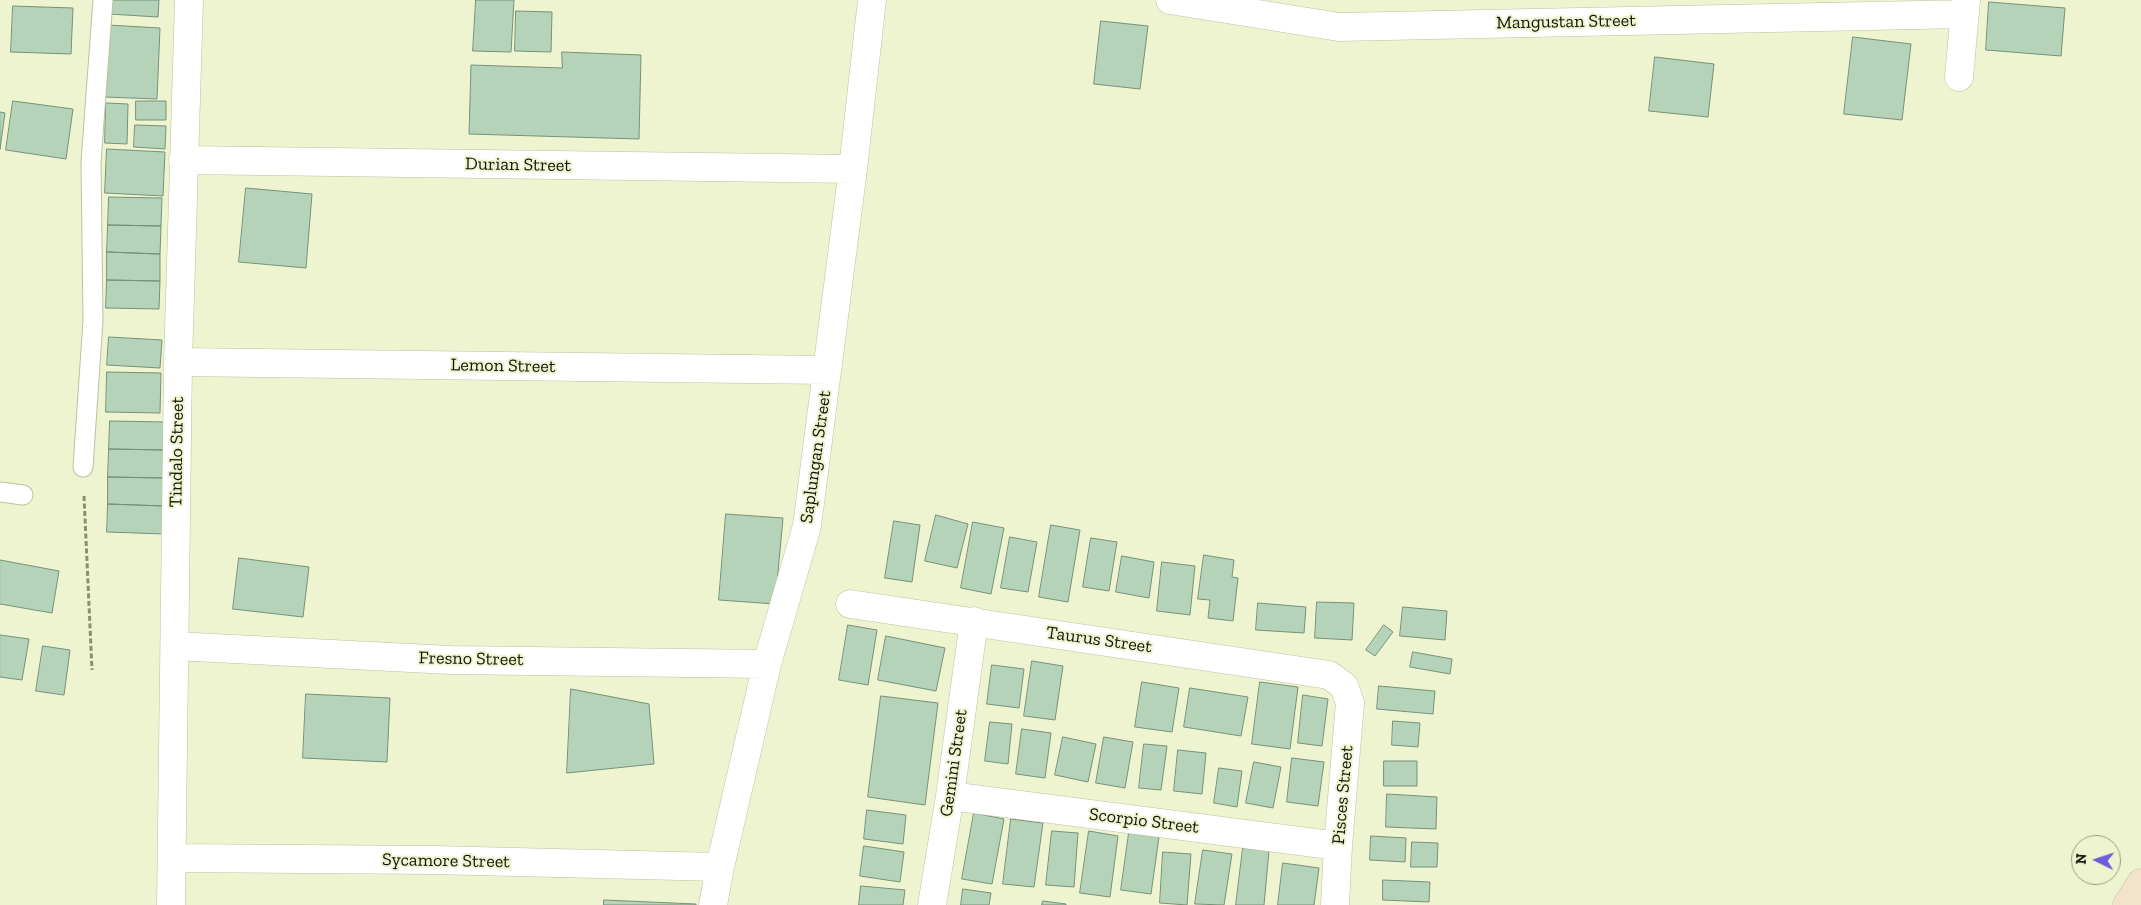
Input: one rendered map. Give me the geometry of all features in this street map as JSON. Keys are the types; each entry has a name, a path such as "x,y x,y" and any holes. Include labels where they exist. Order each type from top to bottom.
{"main road":[{"path":"2127,905 2141,883"}],"street":[{"name":"Tindalo Street","path":"172,905 178,362 183,160 190,0"},
{"name":"Saplungan Street","path":"713,905 767,664 807,526 853,170 872,0"},
{"name":"Mangustan Street","path":"1170,0 1339,27 1966,7"},
{"path":"1958,77 1966,7"},
{"name":"Durian Street","path":"183,160 853,170"},
{"name":"Lemon Street","path":"178,362 827,370"},
{"name":"Taurus Street","path":"850,604 1308,670 1329,675 1344,686"},
{"name":"Gemini Street","path":"932,905 950,796 974,621"},
{"name":"Fresno Street","path":"175,646 450,660 767,664"},
{"name":"Pisces Street","path":"1335,905 1350,703 1344,686"},
{"name":"Scorpio Street","path":"950,796 1338,846"},
{"name":"Sycamore Street","path":"172,858 434,860 720,867"}],"lane":[{"path":"83,467 93,321 91,162 103,0"},
{"path":"0,492 23,494"}],"path":[{"path":"83,467 92,670"}],"building":[{"path":"110,0 159,0 158,17 109,14"},
{"path":"476,0 514,0 511,52 473,51"},
{"path":"1989,2 2065,8 2061,56 1986,50"},
{"path":"13,6 73,8 71,54 11,52"},
{"path":"516,11 552,12 551,52 515,51"},
{"path":"1101,21 1148,26 1140,89 1094,84"},
{"path":"108,25 160,28 157,99 104,97"},
{"path":"1853,37 1911,44 1902,120 1844,114"},
{"path":"562,52 641,55 639,139 469,134 471,65 562,68"},
{"path":"1655,57 1714,64 1708,117 1649,111"},
{"path":"13,101 73,109 66,159 6,150"},
{"path":"136,101 166,101 166,120 136,120"},
{"path":"106,103 128,104 127,144 105,143"},
{"path":"0,112 5,113 0,149"},
{"path":"135,125 166,126 165,149 134,147"},
{"path":"107,149 165,152 163,196 105,193"},
{"path":"246,188 312,194 306,268 239,262"},
{"path":"109,197 162,198 161,226 108,225"},
{"path":"108,225 161,226 160,254 107,252"},
{"path":"107,252 160,254 160,281 107,280"},
{"path":"107,280 160,281 159,309 106,308"},
{"path":"109,337 162,340 160,368 107,365"},
{"path":"107,372 161,373 160,413 106,412"},
{"path":"110,421 167,422 166,450 109,449"},
{"path":"109,449 166,450 166,478 108,477"},
{"path":"108,477 166,478 164,506 108,504"},
{"path":"108,504 164,506 164,534 107,532"},
{"path":"726,514 783,518 775,604 719,600"},
{"path":"936,515 968,524 957,568 925,561"},
{"path":"894,521 920,525 912,582 885,578"},
{"path":"973,522 1004,528 991,594 961,588"},
{"path":"1051,525 1080,530 1068,602 1039,597"},
{"path":"1010,537 1037,542 1028,592 1001,588"},
{"path":"1091,538 1117,542 1109,591 1083,587"},
{"path":"1204,555 1234,560 1232,577 1238,578 1233,621 1208,618 1210,600 1198,599"},
{"path":"1122,556 1154,562 1149,598 1116,592"},
{"path":"239,558 309,567 303,617 233,609"},
{"path":"0,560 59,571 52,613 0,604"},
{"path":"1162,562 1195,566 1190,615 1157,611"},
{"path":"1317,602 1354,603 1352,640 1315,638"},
{"path":"1258,603 1306,607 1304,633 1256,630"},
{"path":"1403,607 1447,611 1445,640 1400,636"},
{"path":"848,625 877,630 868,685 839,680"},
{"path":"1384,625 1393,632 1375,656 1366,650"},
{"path":"0,635 29,639 22,680 0,677"},
{"path":"886,636 945,648 936,691 878,680"},
{"path":"43,646 70,650 64,695 36,691"},
{"path":"1413,652 1452,659 1450,674 1410,667"},
{"path":"1032,661 1063,666 1055,720 1024,716"},
{"path":"992,665 1024,669 1019,708 987,704"},
{"path":"1142,682 1179,688 1172,732 1135,727"},
{"path":"1260,682 1298,687 1290,749 1252,744"},
{"path":"1379,686 1435,691 1433,714 1377,709"},
{"path":"1190,688 1248,697 1241,736 1184,727"},
{"path":"571,689 649,704 654,764 567,773"},
{"path":"306,694 390,698 387,762 303,758"},
{"path":"1303,695 1328,699 1322,746 1298,743"},
{"path":"881,696 938,703 925,805 868,797"},
{"path":"1393,721 1420,723 1418,747 1392,745"},
{"path":"990,722 1012,724 1008,764 985,761"},
{"path":"1022,729 1051,733 1045,778 1016,774"},
{"path":"1063,737 1096,744 1088,782 1055,775"},
{"path":"1104,737 1133,742 1125,788 1096,783"},
{"path":"1144,744 1167,746 1161,790 1139,788"},
{"path":"1178,750 1206,753 1202,794 1174,791"},
{"path":"1292,758 1324,762 1318,806 1287,802"},
{"path":"1384,761 1417,761 1417,786 1384,786"},
{"path":"1254,762 1281,767 1273,808 1246,803"},
{"path":"1219,768 1242,771 1237,807 1214,803"},
{"path":"1387,794 1437,797 1436,829 1386,827"},
{"path":"867,810 906,815 903,844 864,839"},
{"path":"974,813 1004,819 992,884 962,879"},
{"path":"1011,819 1043,823 1034,887 1003,884"},
{"path":"1052,831 1078,833 1074,887 1046,885"},
{"path":"1089,831 1118,836 1110,897 1080,893"},
{"path":"1129,833 1159,837 1151,894 1121,890"},
{"path":"1371,836 1406,838 1405,862 1370,860"},
{"path":"1412,842 1438,843 1437,867 1411,867"},
{"path":"864,846 904,852 900,882 860,876"},
{"path":"1243,848 1269,851 1264,905 1236,905"},
{"path":"1203,850 1232,854 1224,905 1195,904"},
{"path":"1163,852 1191,854 1187,905 1160,903"},
{"path":"1283,863 1319,868 1314,905 1278,905"},
{"path":"1383,880 1430,882 1429,902 1383,900"},
{"path":"861,886 905,890 903,905 859,905"},
{"path":"963,889 991,893 989,905 961,905"},
{"path":"604,900 696,904 696,905 604,905"},
{"path":"1043,901 1066,904 1066,905 1042,905"}]}
